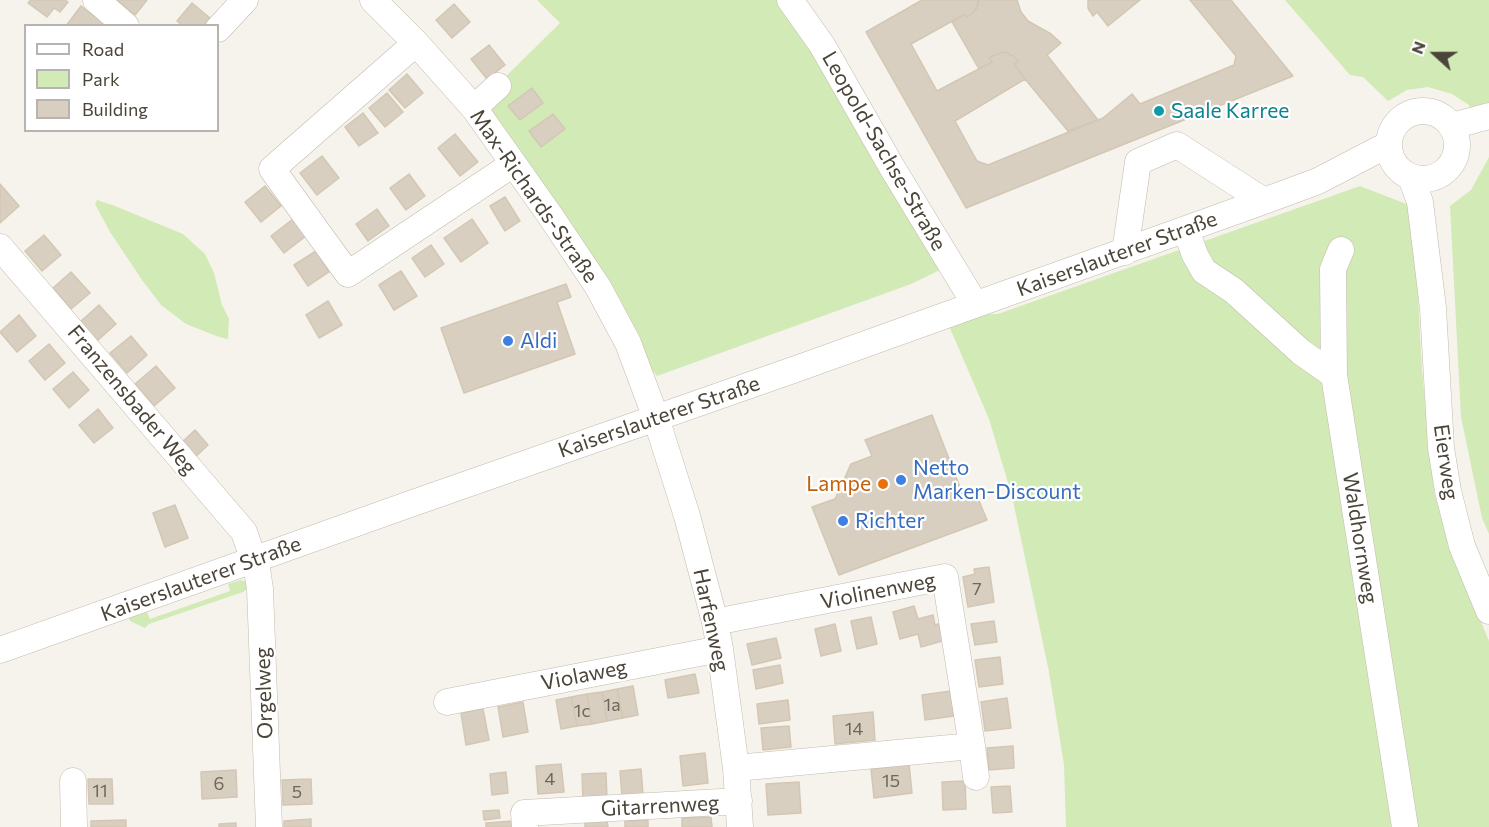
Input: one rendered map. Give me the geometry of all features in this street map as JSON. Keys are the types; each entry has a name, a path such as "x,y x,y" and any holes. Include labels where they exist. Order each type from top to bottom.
{"street":[{"path":"96,0 124,24"},
{"path":"219,28 245,0"},
{"name":"Max-Richards-Straße","path":"373,0 416,43 474,108 549,213 598,287 628,343 656,418"},
{"name":"Leopold-Sachse-Straße","path":"789,0 822,45 899,179 975,304"},
{"path":"416,43 272,169 348,274 513,164"},
{"path":"474,108 498,86"},
{"path":"1422,111 1433,112 1452,126 1458,142 1457,151 1454,161 1438,176 1420,179 1405,172 1393,161 1389,144 1391,135 1400,120 1410,114 1422,111"},
{"path":"1452,126 1489,116"},
{"path":"1457,151 1489,132"},
{"name":"Kaiserslauterer Straße","path":"0,650 1186,230 1318,181 1389,144"},
{"path":"1125,252 1137,162 1178,145 1264,201"},
{"name":"Kaiserslauterer Straße","path":"1318,181 1370,171 1405,172"},
{"name":"Eierweg","path":"1405,172 1420,202 1433,308 1441,448 1448,491 1462,546 1489,611"},
{"name":"Eierweg","path":"1433,308 1438,176"},
{"path":"1186,230 1195,255 1204,271 1234,291 1301,352 1334,375"},
{"name":"Franzensbader Weg","path":"0,247 244,532 254,560"},
{"name":"Waldhornweg","path":"1341,250 1333,269 1334,375 1405,827"},
{"name":"Harfenweg","path":"656,418 687,516 715,622 736,768 740,827"},
{"name":"Orgelweg","path":"254,560 260,589 269,827"},
{"name":"Violinenweg","path":"715,622 945,577 976,777"},
{"name":"Violaweg","path":"447,702 720,648"},
{"path":"736,768 972,746"},
{"path":"73,781 74,827"},
{"name":"Gitarrenweg","path":"525,827 524,813 739,801"}],"green space":[{"path":"537,0 790,0 940,270 911,284 657,376 628,343 474,108 560,23"},
{"path":"1285,0 1489,0 1489,116 1474,121 1469,105 1452,94 1428,87 1407,90 1388,101 1363,77 1350,75"},
{"path":"1489,157 1489,534 1482,518 1461,417 1450,206 1471,190"},
{"path":"1360,186 1409,205 1415,242 1422,371 1434,492 1450,548 1489,641 1489,827 1066,827 1064,765 1049,672 1012,496 989,419 944,315 998,314"},
{"path":"97,200 183,234 205,254 214,273 222,305 229,319 228,339 186,324 161,305 110,232 95,204"},
{"path":"241,580 246,582 248,587 243,592 149,624 145,628 130,621 129,618 147,612 150,619 230,591 228,584"}],"building":[{"path":"31,0 65,0 68,2 60,12 54,8 47,17 28,3"},
{"path":"117,0 147,0 135,15"},
{"name":"Saale Karree","path":"922,0 978,0 979,3 973,13 967,17 965,14 911,44 937,91 992,62 989,58 997,54 1005,52 1019,61 1014,64 1025,79 955,121 977,161 988,165 1103,118 1132,94 1140,104 1234,65 1236,56 1190,0 1231,0 1293,76 966,208 866,32"},
{"path":"978,0 1017,0 1021,12 1028,21 1051,34 1061,43 1047,55 1098,120 1068,131 1014,64 1019,61 1005,52 989,58 992,62 979,69 952,22 965,14 967,17 973,13 977,8"},
{"path":"1088,0 1140,0 1108,26 1097,12 1093,16 1088,8"},
{"path":"192,3 210,18 206,24 181,24 177,21"},
{"path":"454,4 470,22 452,38 436,20"},
{"path":"81,6 103,23 102,24 68,24"},
{"path":"489,45 505,65 487,79 471,59"},
{"path":"407,74 423,93 405,108 389,90"},
{"path":"532,88 543,103 520,120 508,106"},
{"path":"387,93 403,112 385,127 369,108"},
{"path":"363,113 378,133 359,146 345,127"},
{"path":"553,114 565,129 541,147 529,131"},
{"path":"455,134 478,162 460,176 438,148"},
{"path":"322,156 339,178 317,195 300,173"},
{"path":"409,174 425,196 406,210 390,188"},
{"path":"0,184 19,206 0,223"},
{"path":"265,186 281,206 261,222 245,202"},
{"path":"505,197 520,221 505,231 490,206"},
{"path":"377,209 389,226 368,241 356,224"},
{"path":"293,219 306,236 284,253 271,236"},
{"path":"472,219 488,243 461,262 444,238"},
{"path":"44,235 61,255 42,271 25,251"},
{"path":"431,245 444,264 425,277 412,258"},
{"path":"316,251 329,272 308,286 294,265"},
{"path":"401,271 417,296 394,310 379,285"},
{"path":"71,272 90,293 71,309 53,288"},
{"name":"Aldi","path":"566,284 571,297 557,302 575,354 464,393 441,328"},
{"path":"328,301 342,325 319,338 306,315"},
{"path":"99,305 116,324 97,341 80,322"},
{"path":"19,315 36,336 17,352 0,332"},
{"path":"131,336 147,355 127,373 110,353"},
{"path":"49,344 65,363 45,380 29,361"},
{"path":"156,366 175,388 154,406 135,384"},
{"path":"73,372 89,390 69,408 53,389"},
{"path":"98,409 113,428 94,443 79,425"},
{"name":"Netto Marken-Discount","path":"932,415 965,500 977,496 987,520 839,575 812,507 835,499 851,464 872,456 865,440"},
{"path":"195,430 208,445 192,460 179,445"},
{"path":"175,505 188,538 165,547 153,513"},
{"path":"989,567 994,602 968,607 963,577 975,574 974,569"},
{"path":"914,606 918,619 933,615 935,625 942,623 946,640 921,647 918,634 900,639 893,612"},
{"path":"871,617 877,644 857,649 851,621"},
{"path":"994,621 997,642 975,645 971,624"},
{"path":"835,624 841,651 821,656 815,629"},
{"path":"776,638 781,658 752,665 747,644"},
{"path":"1000,657 1003,684 979,687 975,660"},
{"path":"780,665 783,683 756,689 753,670"},
{"path":"695,674 699,693 668,698 665,680"},
{"path":"633,686 638,715 623,718 617,689"},
{"path":"617,689 623,718 607,721 602,692"},
{"path":"951,691 954,716 925,720 922,695"},
{"path":"602,692 607,721 592,724 587,694"},
{"path":"587,694 592,724 577,726 571,697"},
{"path":"571,697 577,726 561,729 556,700"},
{"path":"1007,698 1011,728 985,731 981,702"},
{"path":"788,700 790,720 759,724 757,704"},
{"path":"523,702 528,732 503,737 498,707"},
{"path":"483,709 489,740 466,745 461,713"},
{"path":"873,712 875,740 835,744 833,716"},
{"path":"789,726 791,747 763,750 761,728"},
{"path":"1013,746 1014,768 989,770 987,748"},
{"path":"705,753 708,783 683,786 680,756"},
{"path":"561,764 564,792 538,794 536,766"},
{"path":"909,764 912,793 874,798 871,769"},
{"path":"641,769 643,795 622,797 620,771"},
{"path":"236,770 237,797 202,799 201,772"},
{"path":"506,772 508,793 492,795 490,774"},
{"path":"606,773 607,798 583,800 582,774"},
{"path":"88,779 112,779 113,804 89,804"},
{"path":"311,779 312,804 283,805 282,780"},
{"path":"965,781 966,809 943,810 942,782"},
{"path":"799,782 801,813 768,815 766,784"},
{"path":"1010,786 1012,812 993,813 991,787"},
{"path":"499,810 500,818 484,820 483,811"},
{"path":"711,817 712,827 682,827 682,818"},
{"path":"311,819 311,827 284,827 284,821"},
{"path":"126,820 126,827 91,827 91,821"},
{"path":"648,820 648,827 625,827 625,821"},
{"path":"513,821 513,827 486,827 486,823"},
{"path":"607,821 608,827 585,827 585,823"},
{"path":"236,823 236,827 219,827 219,824"}],"place":[{"name":"Saale Karree","path":"1159,111"},
{"name":"Aldi","path":"508,341"},
{"name":"Netto Marken-Discount","path":"901,480"},
{"name":"Lampe","path":"883,484"},
{"name":"Richter","path":"843,521"}]}
